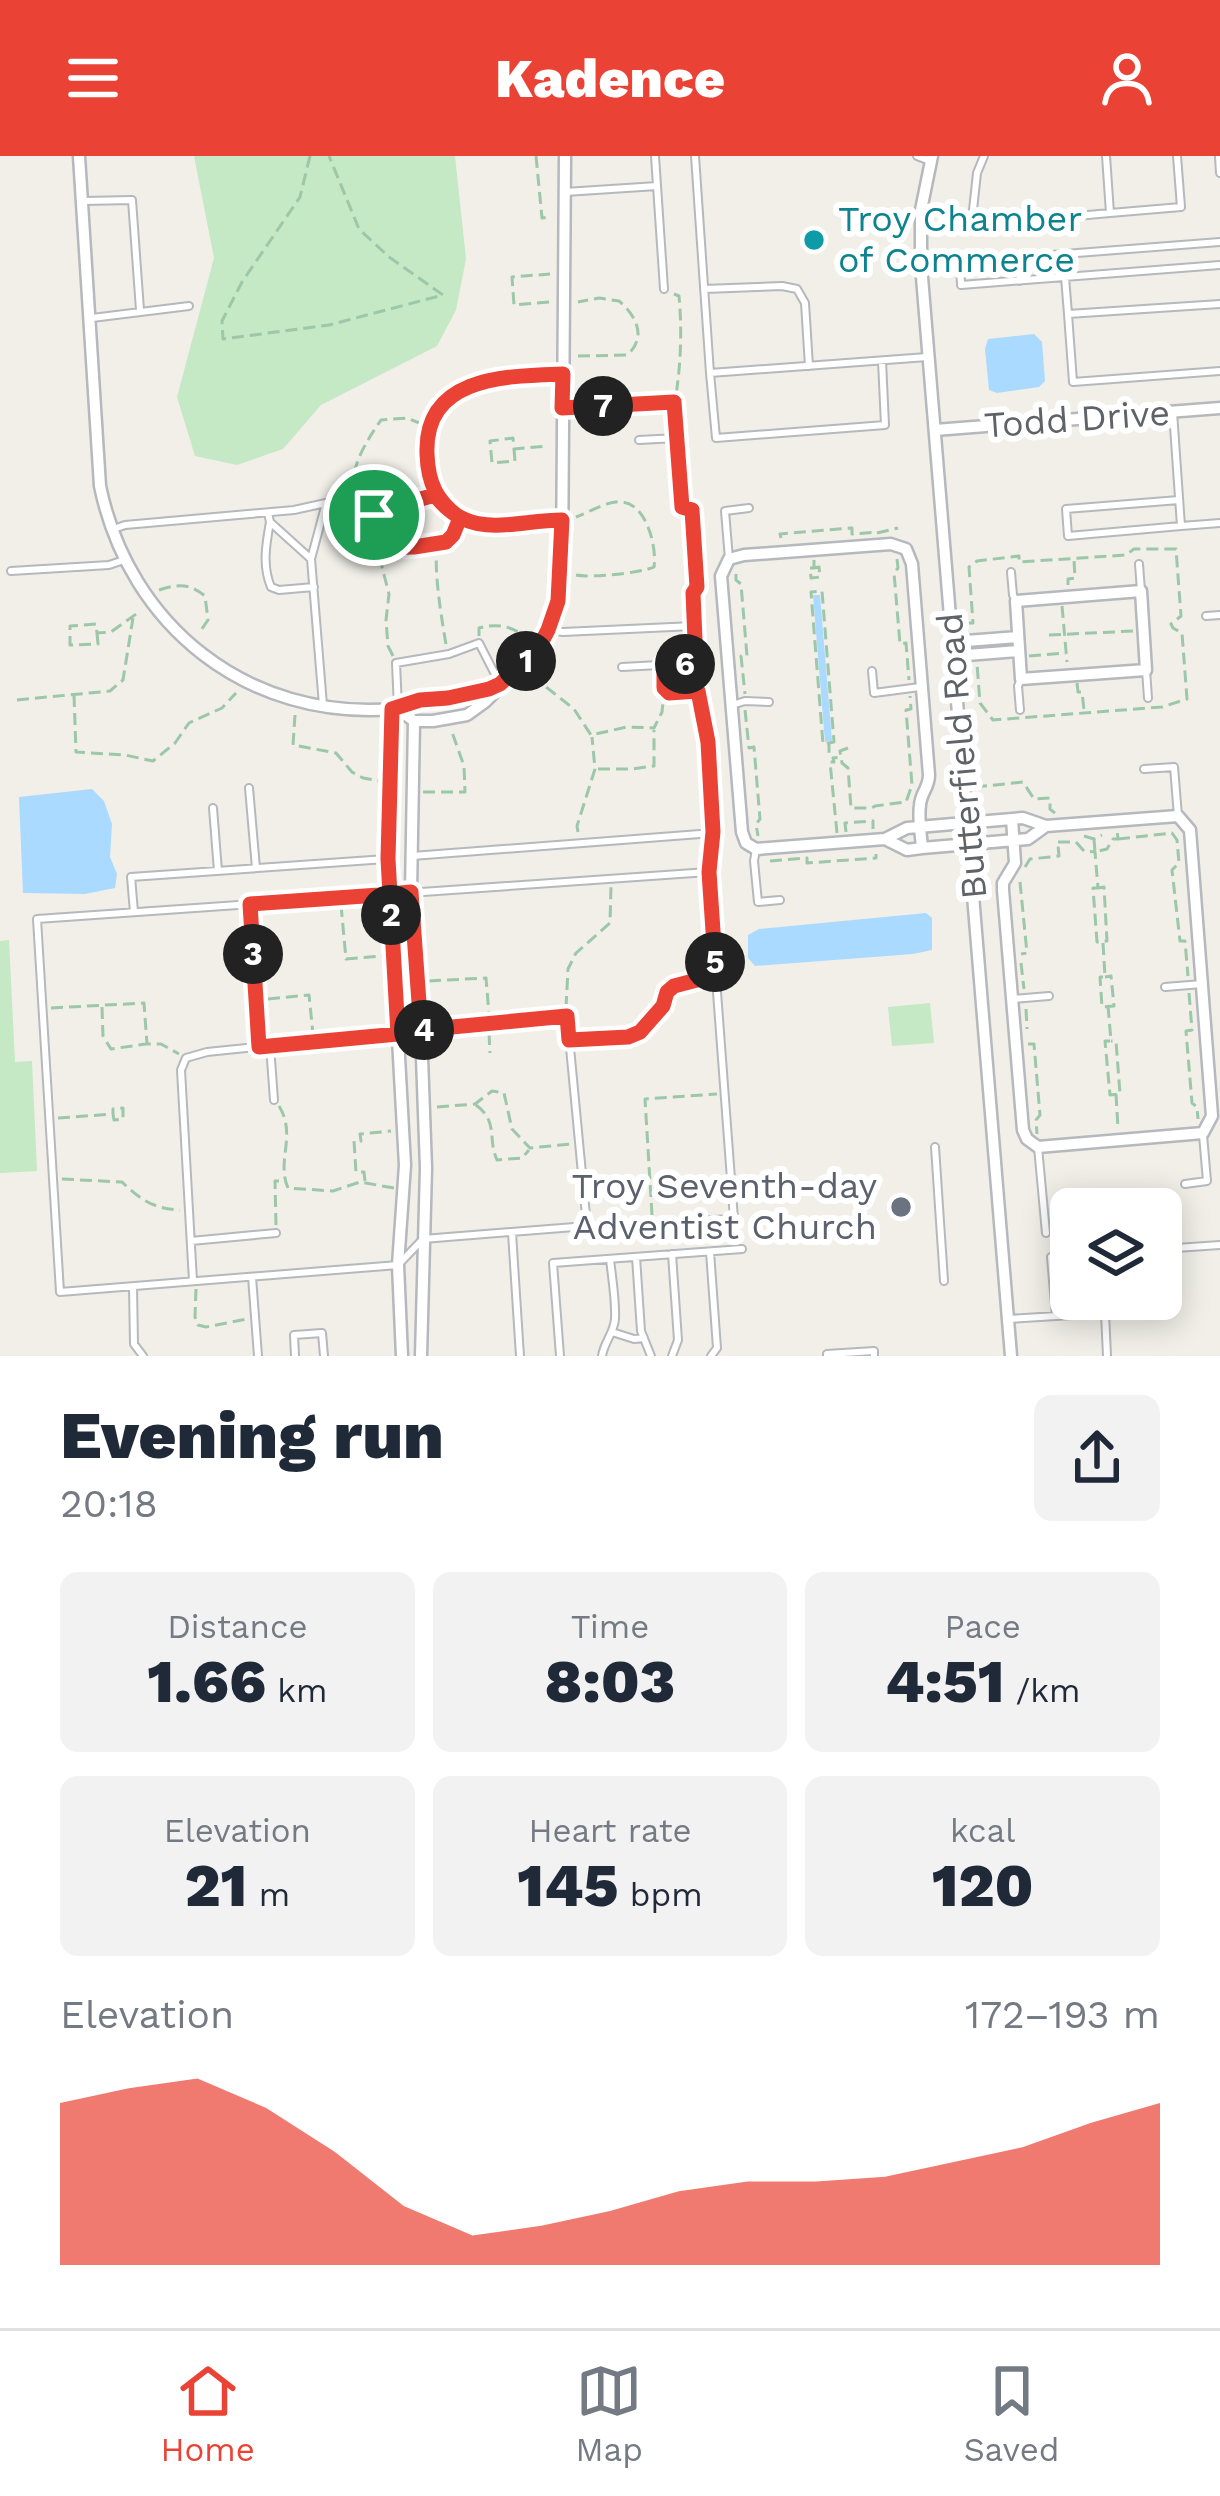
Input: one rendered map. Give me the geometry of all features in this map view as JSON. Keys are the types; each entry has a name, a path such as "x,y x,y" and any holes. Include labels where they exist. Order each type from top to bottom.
{"street":[{"path":"79,156 98,464 111,530 158,613 205,657 263,690 323,705 395,709 500,684"},
{"path":"395,709 414,721 467,715 538,649 548,630 561,583 566,156"},
{"name":"Butterfield Road","path":"926,158 921,210 928,357 1011,1356"},
{"name":"Todd Drive","path":"935,430 1220,408"},
{"path":"922,848 920,827 920,796 929,785 929,775 912,564 906,549 899,545 744,555 732,562 721,576 738,706 746,843 762,848 878,840 920,827 1023,818 1053,826 1178,815 1190,830 1212,1116 1201,1129 1040,1143 1027,1138 1019,1001 1003,890 1015,863 1012,820"},
{"path":"1141,591 1146,670 1021,679 1016,601 1141,591"},
{"path":"952,642 1018,637"},
{"path":"954,656 1023,654"},
{"path":"395,709 388,859 405,1165 398,1264 402,1356"},
{"path":"414,721 410,856 426,1168 421,1356"},
{"path":"878,840 907,850 1028,839 1053,826"}],"lane":[{"path":"655,156 664,289"},
{"path":"695,156 716,438 885,425 882,361"},
{"path":"984,156 977,173 972,219 988,224 1180,207 1177,156"},
{"path":"1106,156 1110,212"},
{"path":"1219,156 1220,173"},
{"path":"565,192 657,186"},
{"path":"82,202 132,200 140,310"},
{"path":"922,265 1220,242"},
{"path":"1018,258 1020,281"},
{"path":"959,262 961,285 1220,265"},
{"path":"1065,277 1073,382 1220,371"},
{"path":"704,289 797,289 805,303 809,366"},
{"path":"1068,314 1220,304"},
{"path":"88,319 188,306"},
{"path":"710,373 928,357"},
{"path":"562,520 489,527 460,518 435,495 427,439 438,409 467,387 487,380 563,374"},
{"path":"562,408 674,402 682,507"},
{"path":"1173,412 1181,526"},
{"path":"639,440 677,438"},
{"path":"1179,500 1066,509 1068,536 1220,523"},
{"path":"111,530 125,525 269,517 326,503 311,559 323,705"},
{"path":"732,562 725,511 749,508"},
{"path":"269,517 311,559"},
{"path":"269,517 266,550 272,586 279,590 314,586"},
{"path":"10,571 124,560"},
{"path":"1139,564 1141,591"},
{"path":"1011,572 1016,601"},
{"path":"693,593 698,691 708,742 713,832 709,872 734,1219 423,1239 398,1264 61,1292 37,919 709,872"},
{"path":"1206,616 1220,615"},
{"path":"548,630 694,626"},
{"path":"395,709 397,663 479,643 500,684"},
{"path":"622,667 696,663"},
{"path":"664,664 664,688 669,693 698,691"},
{"path":"1146,670 1148,698"},
{"path":"872,671 874,693 922,687"},
{"path":"1020,710 1021,679"},
{"path":"738,706 745,701 770,702"},
{"path":"1144,769 1174,766 1178,815"},
{"path":"249,788 256,868"},
{"path":"212,808 218,871"},
{"path":"410,856 713,832"},
{"path":"762,848 754,861 758,902 780,900"},
{"path":"134,912 131,877 388,859"},
{"path":"250,904 259,1047"},
{"path":"1165,987 1202,984"},
{"path":"1019,1001 1049,996"},
{"path":"194,1282 181,1070 186,1058 207,1052 567,1016 587,1226"},
{"path":"270,1046 274,1100"},
{"path":"1185,1184 1207,1181 1201,1129"},
{"path":"1040,1143 1046,1233"},
{"path":"935,1147 944,1281"},
{"path":"191,1240 276,1233"},
{"path":"512,1233 520,1356"},
{"path":"1182,1248 1220,1245"},
{"path":"560,1356 553,1263 742,1249"},
{"path":"710,1252 717,1348 712,1356"},
{"path":"672,1254 678,1340 672,1356"},
{"path":"637,1257 640,1331 651,1356"},
{"path":"602,1356 615,1321 610,1259"},
{"path":"251,1277 258,1356"},
{"path":"133,1287 134,1344 143,1356"},
{"path":"1008,1319 1050,1316"},
{"path":"1105,1320 1107,1356"},
{"path":"612,1332 644,1338"},
{"path":"296,1356 294,1335 322,1333 323,1356"},
{"path":"827,1356 874,1351 874,1356"}],"path":[{"path":"310,156 300,197 242,282 223,321 223,339 329,325 443,295 359,230 329,156"},
{"path":"536,156 542,218 550,218"},
{"path":"539,186 550,184"},
{"path":"549,302 514,305 512,277 550,274"},
{"path":"664,289 679,296 681,315 681,365 674,402"},
{"path":"578,302 620,301 637,320 639,337 627,356 578,356"},
{"path":"388,646 389,594 380,532 374,515 352,500 351,483 359,453 380,420 414,420"},
{"path":"513,439 514,449 514,460 492,463 490,441 513,439"},
{"path":"514,449 548,446"},
{"path":"337,493 351,483"},
{"path":"374,515 435,495"},
{"path":"576,575 645,572 654,567 656,553 632,505 608,504 577,517"},
{"path":"682,507 692,510 697,587 693,593"},
{"path":"380,548 439,544 453,535 460,518"},
{"path":"781,540 780,534 852,528 852,534 877,535 898,528"},
{"path":"439,544 434,561 444,639"},
{"path":"965,623 973,623 969,567 977,561 1176,549 1181,616 1160,625"},
{"path":"897,553 894,573 900,644 906,644 909,681"},
{"path":"814,558 811,578 816,577 817,592"},
{"path":"1069,590 1068,579 1075,578 1073,558"},
{"path":"732,562 741,584 745,695"},
{"path":"158,591 176,584 194,586 205,596 208,620 199,634"},
{"path":"822,591 834,742 829,743 823,744 812,592 822,591"},
{"path":"1062,604 1067,668"},
{"path":"97,633 111,632 139,612"},
{"path":"17,700 110,691 123,680 134,619"},
{"path":"96,624 97,633 98,644 70,645 70,626 96,624"},
{"path":"969,665 977,664 980,703 993,720 1162,707 1187,699 1182,633 1171,624"},
{"path":"479,628 501,625 526,637"},
{"path":"1049,635 1136,631"},
{"path":"1023,654 1066,653"},
{"path":"532,676 574,709 591,735 595,769 578,826 579,843"},
{"path":"1076,681 1084,713"},
{"path":"595,769 654,766 654,728 662,712 664,688"},
{"path":"74,695 76,752 153,761 189,723 222,708 236,693"},
{"path":"851,808 906,802 912,785 906,710 911,710 910,694"},
{"path":"738,706 749,748 754,747 760,819 756,824 769,861 876,858 878,840 871,804"},
{"path":"295,715 293,745 336,753 352,772 380,781"},
{"path":"591,735 654,728"},
{"path":"423,792 465,792 464,766 451,730"},
{"path":"829,743 837,835 846,834 845,823 873,821"},
{"path":"848,748 840,751 848,768 852,822"},
{"path":"831,758 841,757"},
{"path":"974,787 1023,782 1034,799 1050,798 1050,809 1056,812 1053,826 1059,856 1030,859 1020,882 1027,953 1021,954 1024,991"},
{"path":"1083,831 1094,839 1103,829 1116,828 1118,839"},
{"path":"1058,842 1076,842 1084,851 1095,852 1113,839 1172,833 1177,840 1179,863 1172,870 1188,978"},
{"path":"1094,839 1098,888"},
{"path":"567,1016 568,969 576,953 610,923 610,878"},
{"path":"1013,879 1020,882"},
{"path":"1103,887 1107,941 1103,942 1097,942 1093,888 1098,888 1103,887"},
{"path":"340,897 346,959 383,956"},
{"path":"1103,942 1105,976"},
{"path":"569,1040 628,1037 640,1032 674,986 716,975"},
{"path":"1105,976 1111,976 1114,1006 1102,1007 1100,977 1105,976"},
{"path":"428,981 486,978 489,1016"},
{"path":"1189,990 1192,1030 1186,1031 1192,1102 1201,1129"},
{"path":"256,1000 309,995 314,1042"},
{"path":"1019,1001 1028,1045 1034,1044 1040,1143"},
{"path":"43,1008 144,1003 146,1044"},
{"path":"102,1005 103,1036 111,1049 161,1044 186,1058"},
{"path":"1108,1006 1111,1041"},
{"path":"489,1031 490,1053"},
{"path":"1105,1041 1111,1041 1116,1041 1120,1094 1110,1095 1105,1041"},
{"path":"435,1107 475,1104 492,1091 504,1093 512,1129 530,1148"},
{"path":"653,1224 646,1099 725,1093"},
{"path":"1116,1094 1118,1132"},
{"path":"274,1100 284,1114 287,1131 284,1180 288,1188 333,1191 360,1182 394,1188"},
{"path":"475,1104 488,1116 497,1160 522,1158 530,1148 579,1143"},
{"path":"50,1119 113,1114"},
{"path":"365,1184 364,1172 356,1172 354,1141 361,1141 361,1134 392,1131"},
{"path":"54,1179 122,1181 155,1208 189,1210"},
{"path":"276,1233 275,1181 284,1180"},
{"path":"194,1282 198,1324 206,1327 255,1318"}],"green space":[{"path":"194,156 455,156 466,259 456,310 437,346 321,405 283,449 237,465 195,456 177,397 214,258"},
{"path":"9,940 15,1062 32,1061 37,1171 0,1173 0,941"},
{"path":"930,1003 934,1043 892,1046 888,1007"}],"water":[{"path":"1034,334 1042,342 1045,381 1039,387 989,390 988,339"},
{"path":"813,595 820,595 832,741 825,742"},
{"path":"92,789 104,801 112,824 115,888 85,894 23,893 19,797"},
{"path":"926,913 932,918 932,950 755,966 748,958 748,935 759,929"}],"place":[{"name":"Troy Chamber of Commerce","path":"814,240"},
{"name":"Troy Seventh-day Adventist Church","path":"901,1207"}],"route":[{"path":"374,515 380,548 439,544 453,535 460,518 441,503 435,495 427,439 438,409 467,387 513,376 563,374 562,408 674,402 682,507 692,510 696,663 664,664 664,688 669,693 698,691 708,742 716,975 674,986 640,1032 628,1037 569,1040 567,1016 421,1030 411,892 390,894 379,895 250,904 259,1047 398,1034 390,894 388,859 392,709 500,684 538,649 558,601 562,520 489,527 460,518 435,495 374,515"}]}
